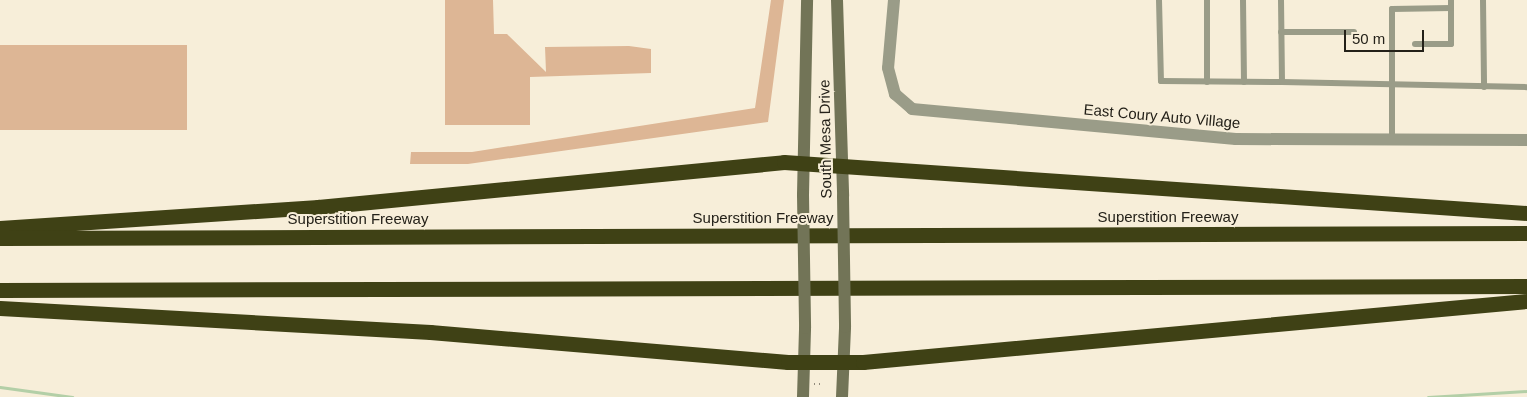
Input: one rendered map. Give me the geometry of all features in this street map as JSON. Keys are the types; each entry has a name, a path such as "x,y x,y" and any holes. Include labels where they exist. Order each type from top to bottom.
{"highway":[{"path":"0,228 199,217 802,163 1527,213"},
{"name":"Superstition Freeway","path":"0,238 1527,233"},
{"path":"0,290 1527,286"},
{"path":"0,308 430,332 803,362 845,362 1527,301"}],"main road":[{"name":"South Mesa Drive","path":"804,397 803,362 805,328 802,163 807,0"},
{"name":"South Mesa Drive","path":"838,0 845,362 842,397"}],"street":[{"name":"East Coury Auto Village","path":"894,0 888,68 895,94 912,108 1236,139 1527,140"}],"lane":[{"path":"1159,0 1161,81 1484,87 1527,86"},
{"path":"1207,0 1207,82"},
{"path":"1242,0 1244,82"},
{"path":"1281,0 1282,82"},
{"path":"1415,44 1451,44 1451,0"},
{"path":"1483,0 1484,87"},
{"path":"1392,140 1394,84 1392,9 1451,8"},
{"path":"1282,32 1354,32"}],"path":[{"path":"811,383 822,384"}],"building":[{"path":"445,0 493,0 494,34 507,34 546,72 545,47 629,46 651,49 651,73 530,77 530,125 445,125"},
{"path":"771,0 784,0 768,122 468,164 410,164 411,152 472,152 755,108"},
{"path":"0,45 187,45 187,130 0,130"}],"waterway":[{"path":"0,387 72,397"},
{"path":"1428,397 1527,391"}]}
